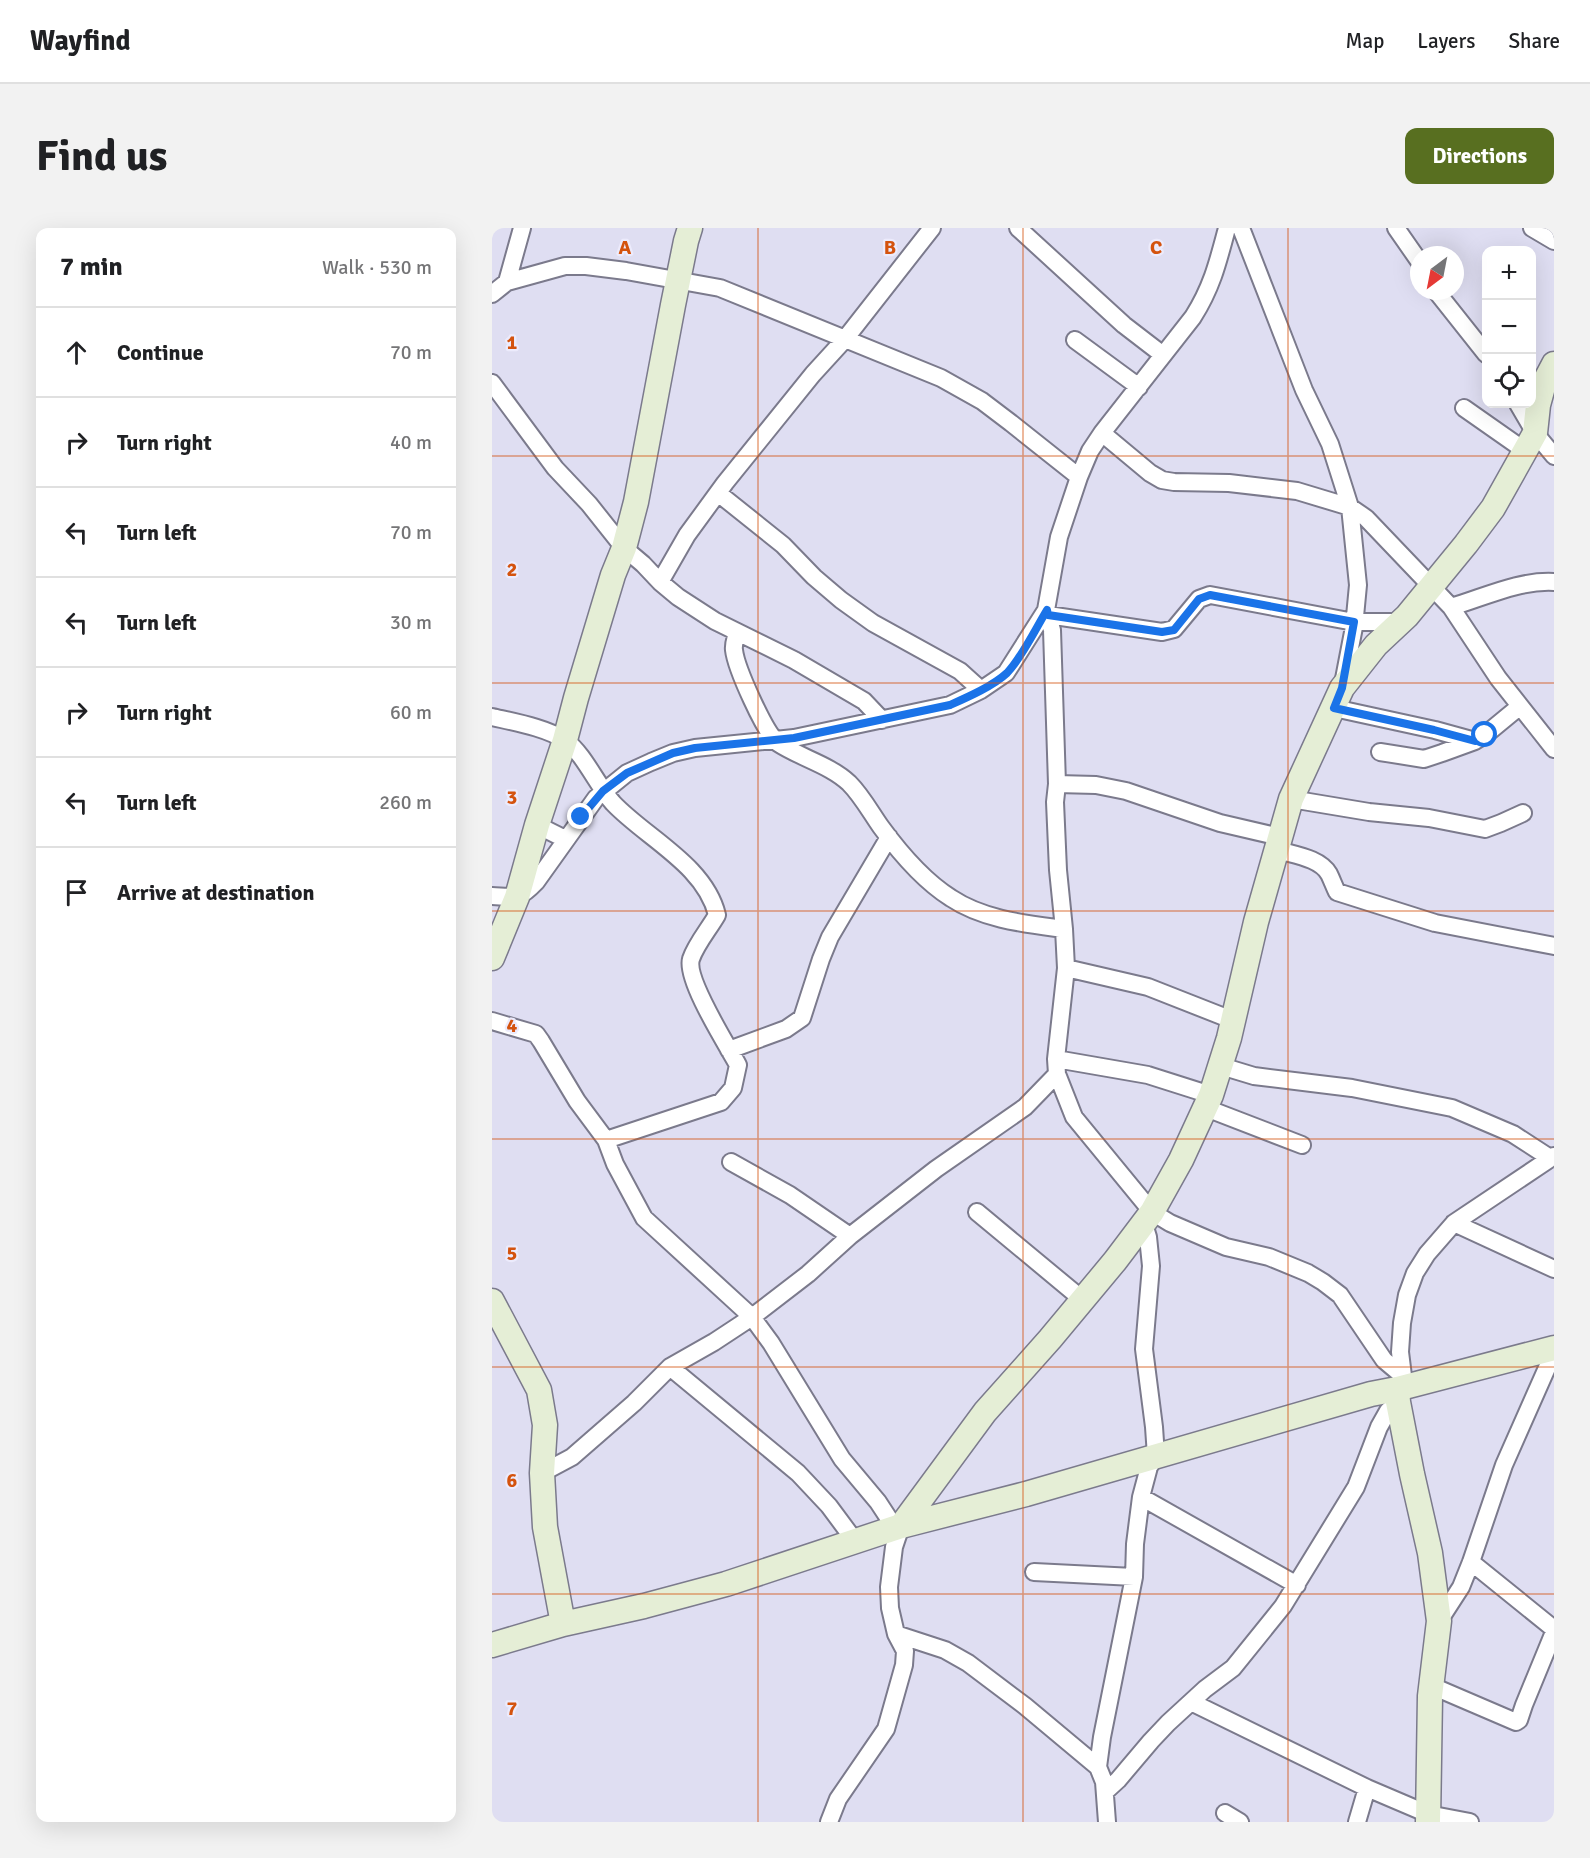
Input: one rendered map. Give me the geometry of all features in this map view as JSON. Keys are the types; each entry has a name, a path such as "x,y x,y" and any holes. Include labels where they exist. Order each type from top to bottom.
{"street":[{"path":"507,282 522,228"},
{"path":"492,958 517,897 610,586 624,548 636,502 678,279 690,228"},
{"path":"660,582 687,535 718,493 813,374 845,339 932,228"},
{"path":"1018,228 1124,325 1163,355"},
{"path":"492,896 517,897 527,892 603,791 627,773 673,753 695,748 776,741 950,705 981,690 1006,673 1047,612 1059,537 1090,451 1102,432 1193,317 1206,296 1227,228"},
{"path":"1241,228 1304,390 1330,444 1350,507 1358,585 1354,622 1338,698"},
{"path":"1396,228 1410,248"},
{"path":"1532,228 1554,240"},
{"path":"492,294 507,282 565,266 586,266 678,279 720,288 941,378 982,401 1079,477"},
{"path":"1443,300 1482,349"},
{"path":"1075,340 1139,387"},
{"path":"829,1822 838,1799 886,1729 904,1665 905,1651 896,1634 890,1608 889,1587 898,1527 985,1412 1050,1340 1148,1218 1208,1102 1221,1066 1291,799 1338,698 1376,645 1400,622 1466,544 1493,508 1530,442 1544,383 1554,364"},
{"path":"492,383 555,468 589,504 624,548 660,582 694,608 794,660 864,701 882,720"},
{"path":"1464,408 1554,456"},
{"path":"1519,408 1530,442"},
{"path":"1102,432 1150,473 1162,480 1229,483 1296,490 1350,507 1377,529 1451,607 1498,678 1554,749"},
{"path":"718,493 783,545 814,577 842,600 873,623 960,671 981,690"},
{"path":"1451,607 1515,586 1542,581 1554,582"},
{"path":"1047,612 1162,632 1174,630 1199,599 1210,595 1354,622 1400,622"},
{"path":"1047,612 1052,630 1057,784 1055,802 1066,968 1056,1066 1074,1117 1148,1218 1151,1266 1144,1349 1156,1455 1149,1467 1141,1497 1135,1544 1134,1577 1098,1767"},
{"path":"737,632 733,647 740,674 752,701 776,741 834,772 849,783 889,837 925,878 951,898 980,913 1035,926 1064,929"},
{"path":"1338,698 1475,741"},
{"path":"1380,752 1424,759 1475,741 1520,707"},
{"path":"492,717 544,731 565,740 603,791 622,811 673,852 698,879 714,904 717,915 695,950 690,966 693,980 738,1065 733,1089 721,1102 606,1140"},
{"path":"1057,784 1096,785 1126,791 1279,843 1322,866 1329,873 1337,892 1347,896 1389,907 1435,923 1554,946"},
{"path":"1291,799 1369,812 1429,818 1485,829 1523,813"},
{"path":"537,825 566,839"},
{"path":"729,1050 786,1029 802,1018 830,937 889,837"},
{"path":"1066,968 1149,987 1232,1020"},
{"path":"492,1021 536,1034 577,1101 606,1140 615,1164 644,1218 752,1317 771,1343 842,1459 898,1527"},
{"path":"1056,1066 1148,1075 1302,1145"},
{"path":"542,1473 572,1457 634,1403 670,1367 752,1317 936,1169 1025,1107 1056,1066"},
{"path":"1221,1066 1254,1076 1352,1088 1452,1108 1513,1134 1552,1157 1454,1223 1427,1254 1415,1273 1407,1295 1400,1352 1399,1389 1430,1553 1439,1621 1432,1686 1428,1818"},
{"path":"731,1162 790,1195 850,1236"},
{"path":"977,1212 1083,1300"},
{"path":"1148,1218 1170,1223 1226,1247 1269,1257 1308,1273 1323,1282 1340,1295 1384,1360 1399,1389"},
{"path":"1454,1223 1554,1269"},
{"path":"492,1301 539,1390 545,1425 542,1473 545,1527 563,1624"},
{"path":"492,1645 563,1624 644,1606 726,1584 898,1527 1026,1494 1371,1394 1554,1350"},
{"path":"1439,1621 1461,1587 1504,1465 1554,1350"},
{"path":"670,1367 798,1473 829,1506 855,1541"},
{"path":"1106,1791 1151,1741 1191,1702 1233,1668 1283,1606 1356,1487 1379,1427 1399,1389"},
{"path":"1141,1497 1297,1586"},
{"path":"1432,1686 1516,1722 1519,1720 1554,1630 1471,1562"},
{"path":"1034,1572 1134,1577"},
{"path":"896,1634 945,1650 968,1663 1025,1706 1098,1767 1106,1791 1107,1822"},
{"path":"1191,1702 1428,1818 1470,1822"},
{"path":"1357,1822 1367,1788"}],"route":[{"path":"581,817 603,791 627,773 673,753 695,748 794,738 950,705 966,698 1006,673 1047,610 1048,615 1162,632 1174,630 1199,599 1210,595 1354,622 1342,688 1334,708 1475,741 1485,735"}]}
